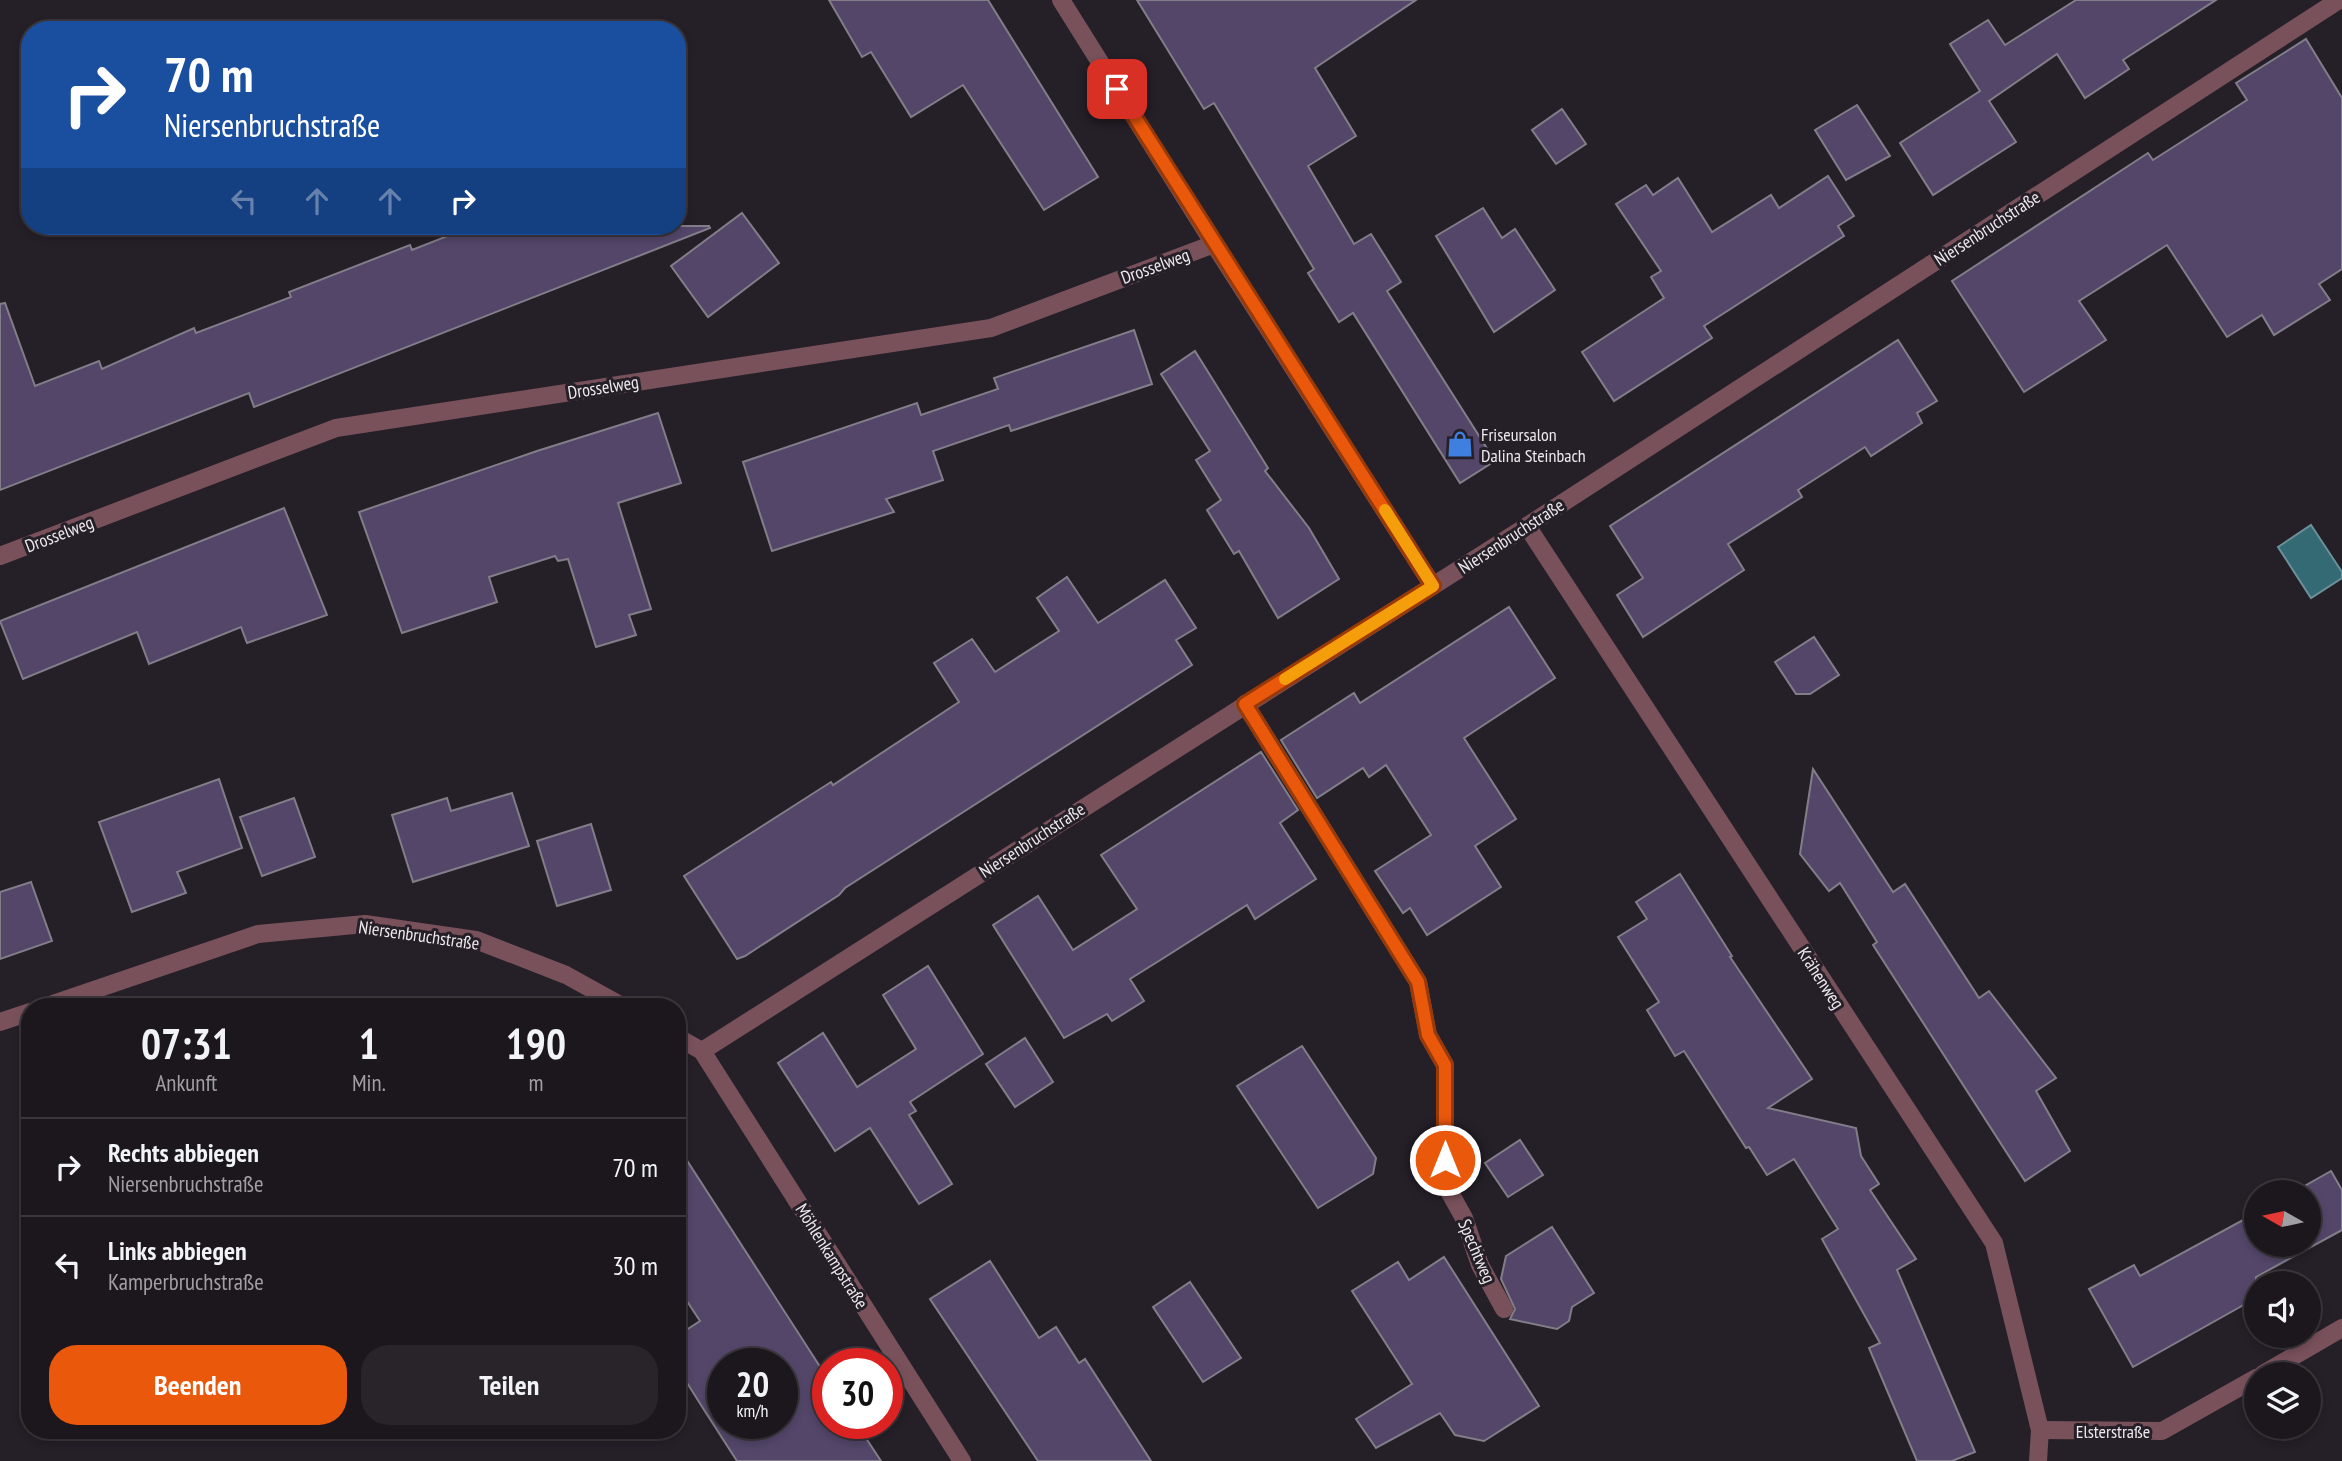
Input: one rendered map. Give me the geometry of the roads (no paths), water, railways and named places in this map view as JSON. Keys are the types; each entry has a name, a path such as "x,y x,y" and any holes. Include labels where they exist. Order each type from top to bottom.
{"street":[{"path":"1061,0 1433,586"},
{"name":"Niersenbruchstraße","path":"702,1051 1527,526 2339,0"},
{"name":"Drosselweg","path":"0,556 336,428 991,328 1214,244"},
{"name":"Krähenweg","path":"1527,526 1994,1243 2040,1430 2038,1461"},
{"name":"Spechtweg","path":"1245,704 1418,982 1428,1035 1445,1065 1445,1184 1464,1217 1480,1265 1504,1309"},
{"name":"Niersenbruchstraße","path":"70,998 258,934 365,924 476,940 566,975 608,998"},
{"path":"0,1022 21,1015"},
{"path":"686,1042 702,1051"},
{"name":"Möhlenkampstraße","path":"702,1051 962,1461"},
{"path":"2284,1362 2342,1328"},
{"name":"Elsterstraße","path":"2040,1430 2162,1431 2244,1385"}],"water":[{"path":"2311,525 2342,572 2342,578 2311,598 2278,547"}],"place":[{"name":"Friseursalon Dalina Steinbach","path":"1460,444"}]}
